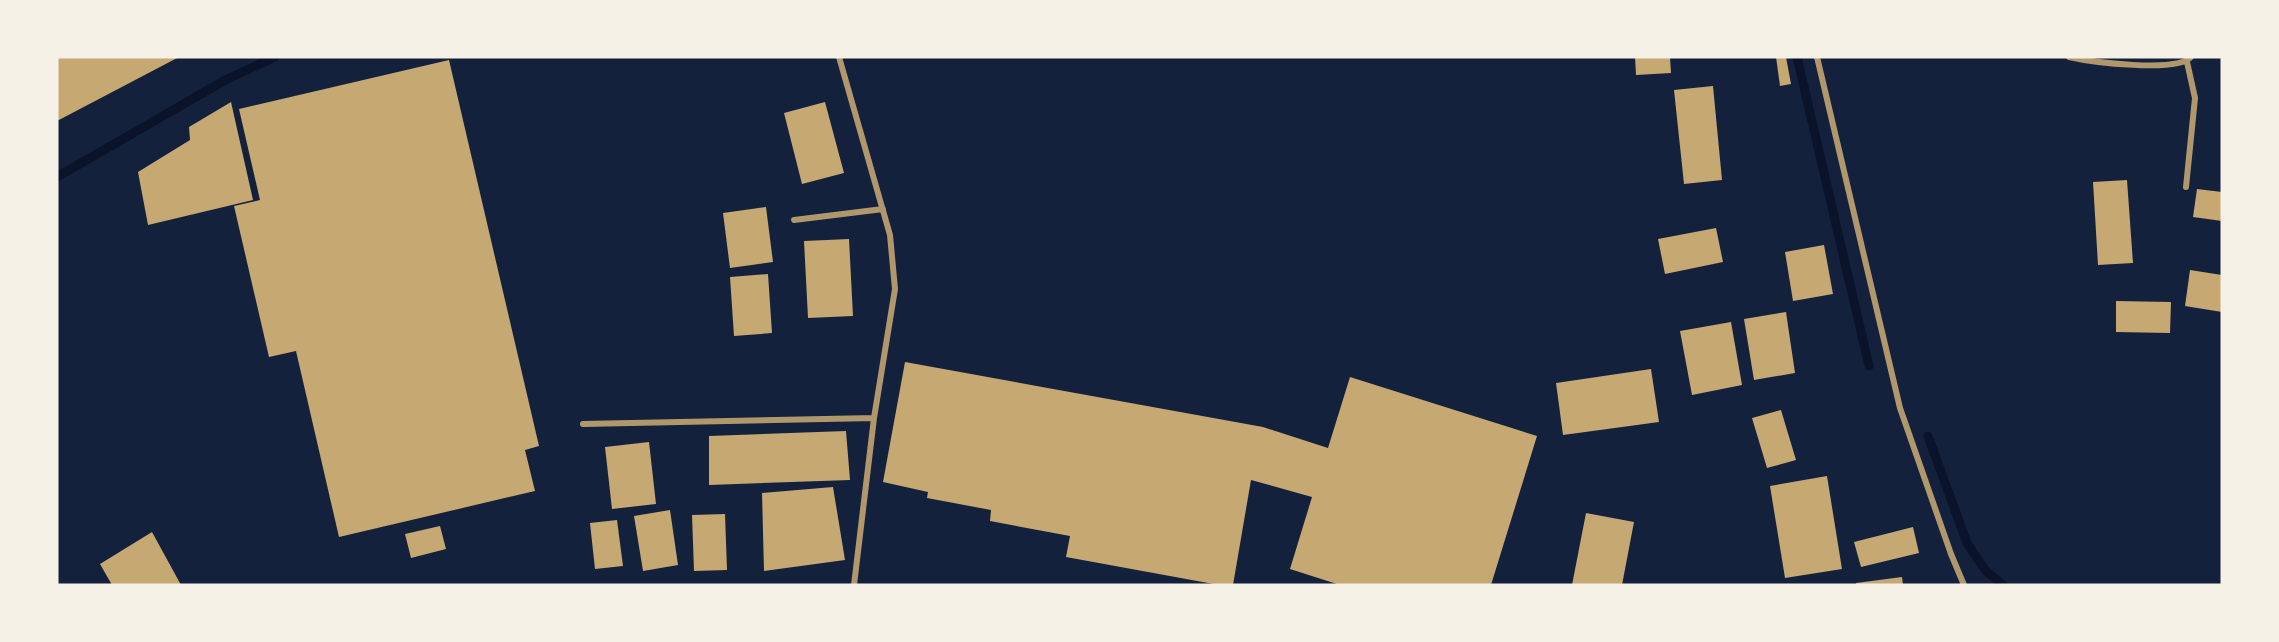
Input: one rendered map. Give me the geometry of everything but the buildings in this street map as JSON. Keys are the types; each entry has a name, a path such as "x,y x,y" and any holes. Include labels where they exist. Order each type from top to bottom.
{"street":[{"path":"838,57 890,235 895,288 874,417 854,585"},
{"path":"1817,57 1900,408 1964,585"},
{"path":"2069,57 2131,65 2160,66 2189,59 2195,98 2186,187"},
{"path":"795,220 883,209"},
{"path":"583,424 874,417"}],"waterway":[{"path":"57,177 227,79 275,57"},
{"path":"1797,57 1869,366"},
{"path":"1928,436 1967,543 1985,570 2003,585"}]}
